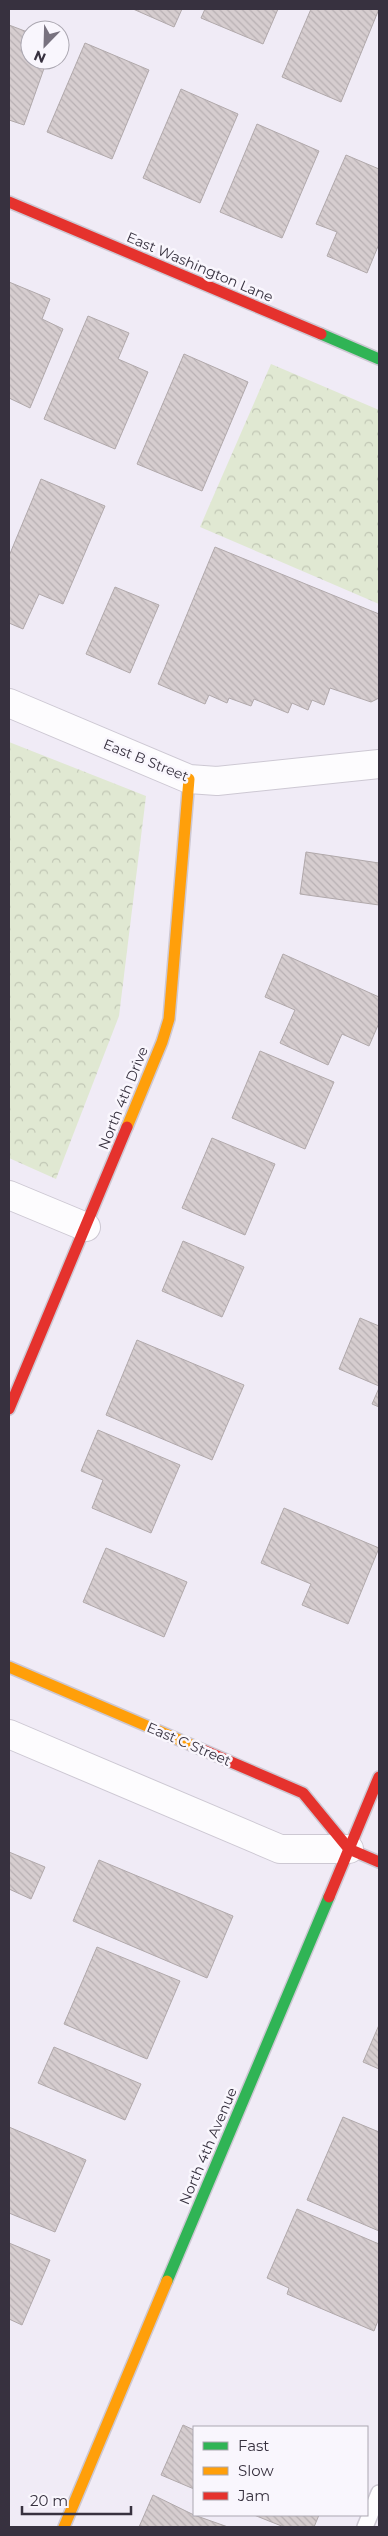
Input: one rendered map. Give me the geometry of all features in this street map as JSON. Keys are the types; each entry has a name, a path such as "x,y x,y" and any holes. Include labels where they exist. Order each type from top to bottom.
{"street":[{"name":"East Washington Lane","path":"9,202 379,359"},
{"name":"East B Street","path":"9,703 189,779 217,781 379,764"},
{"name":"North 4th Drive","path":"9,1409 162,1042 169,1019 189,779"},
{"path":"9,1195 86,1227"},
{"name":"East C Street","path":"9,1666 304,1794 349,1849"},
{"name":"East C Street","path":"9,1734 280,1849 349,1849 379,1862"},
{"name":"North 4th Avenue","path":"64,2527 379,1777"}],"lane":[{"path":"365,2527 379,2493"}],"green space":[{"path":"271,364 379,410 379,604 200,527"},
{"path":"9,742 146,796 119,1016 56,1179 9,1158"}],"building":[{"path":"133,9 182,9 174,27"},
{"path":"205,9 278,9 263,44 201,18"},
{"path":"311,9 379,9 341,102 282,77"},
{"path":"9,25 20,29 20,70 43,70 24,125 9,120"},
{"path":"85,43 149,70 112,159 47,132"},
{"path":"181,89 238,114 200,203 143,178"},
{"path":"257,124 319,151 282,238 220,212"},
{"path":"346,155 379,169 379,244 367,273 327,256 337,232 316,224"},
{"path":"9,282 50,299 42,319 63,329 30,408 9,398"},
{"path":"88,316 129,333 118,359 148,372 115,449 44,419"},
{"path":"184,354 248,382 202,491 137,464"},
{"path":"41,479 105,506 63,604 39,594 23,629 9,623 9,556"},
{"path":"215,547 379,614 379,698 371,702 330,688 324,705 312,700 308,710 292,703 288,713 254,699 251,706 229,698 227,703 209,695 205,704 158,684"},
{"path":"115,587 159,605 130,673 86,654"},
{"path":"306,852 379,863 379,905 300,894"},
{"path":"283,954 379,997 379,1023 369,1046 342,1034 328,1065 280,1043 295,1010 265,997"},
{"path":"260,1051 334,1082 305,1149 232,1118"},
{"path":"212,1138 275,1164 245,1235 182,1208"},
{"path":"183,1241 244,1267 222,1317 162,1291"},
{"path":"360,1318 379,1326 379,1386 339,1369"},
{"path":"137,1340 244,1385 212,1460 106,1415"},
{"path":"379,1388 379,1407 372,1404"},
{"path":"98,1430 180,1465 151,1533 92,1508 103,1480 81,1471"},
{"path":"284,1508 379,1548 348,1624 302,1605 311,1584 261,1563"},
{"path":"106,1548 187,1582 164,1637 83,1602"},
{"path":"9,1852 45,1867 31,1899 9,1889"},
{"path":"99,1860 233,1916 207,1978 73,1921"},
{"path":"97,1947 180,1981 147,2059 64,2024"},
{"path":"379,2025 379,2069 363,2062"},
{"path":"54,2047 141,2084 125,2120 38,2083"},
{"path":"343,2117 379,2132 379,2231 307,2200"},
{"path":"9,2127 86,2160 55,2232 9,2213"},
{"path":"297,2209 379,2244 379,2318 374,2331 287,2294 289,2288 267,2278"},
{"path":"9,2243 50,2260 22,2325 9,2319"},
{"path":"183,2425 193,2430 193,2489 161,2475"},
{"path":"153,2495 193,2516 228,2527 139,2527"},
{"path":"256,2516 319,2516 314,2527 284,2527"}],"traffic: fast":[{"path":"321,334 379,359"},
{"path":"167,2281 329,1897"}],"traffic: slow":[{"path":"127,1127 162,1042 169,1019 189,779"},
{"path":"9,1667 196,1747"},
{"path":"64,2527 167,2281"}],"traffic: jam":[{"path":"9,202 321,334"},
{"path":"9,1409 127,1127"},
{"path":"196,1747 303,1793 349,1849 379,1862"},
{"path":"329,1897 379,1777"}]}
